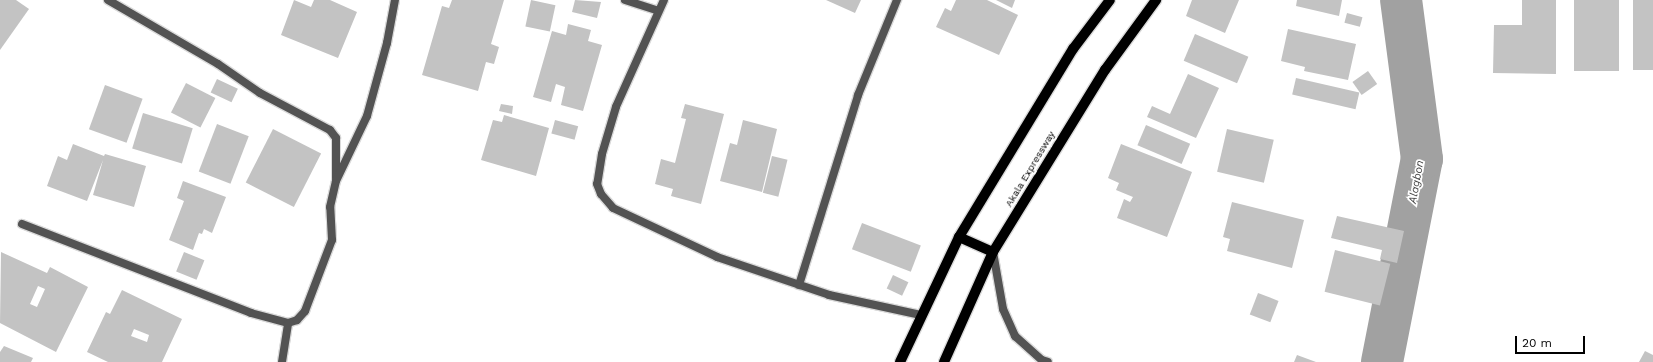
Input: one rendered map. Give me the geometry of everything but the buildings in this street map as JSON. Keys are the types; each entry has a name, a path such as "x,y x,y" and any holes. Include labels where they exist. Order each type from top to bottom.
{"main road":[{"path":"900,362 959,237 1073,49 1110,0"},
{"name":"Akala Expressway","path":"944,362 993,252 1105,70 1156,0"},
{"path":"959,237 993,252"}],"street":[{"path":"108,0 218,64 286,108 330,130 336,138 336,181"},
{"path":"22,224 244,310 288,323 302,317 329,247 333,232 330,207 336,181 367,116 387,43 395,0"},
{"path":"625,0 658,12"},
{"path":"664,0 614,114 602,154 597,184 601,194 614,208 717,257 829,295 921,315"},
{"path":"799,285 858,94 897,0"},
{"path":"993,252 1003,309 1015,336 1042,360 1048,362"},
{"path":"282,362 288,323"}],"waterway":[{"name":"Alagbon","path":"1382,362 1422,159 1401,0"}]}
